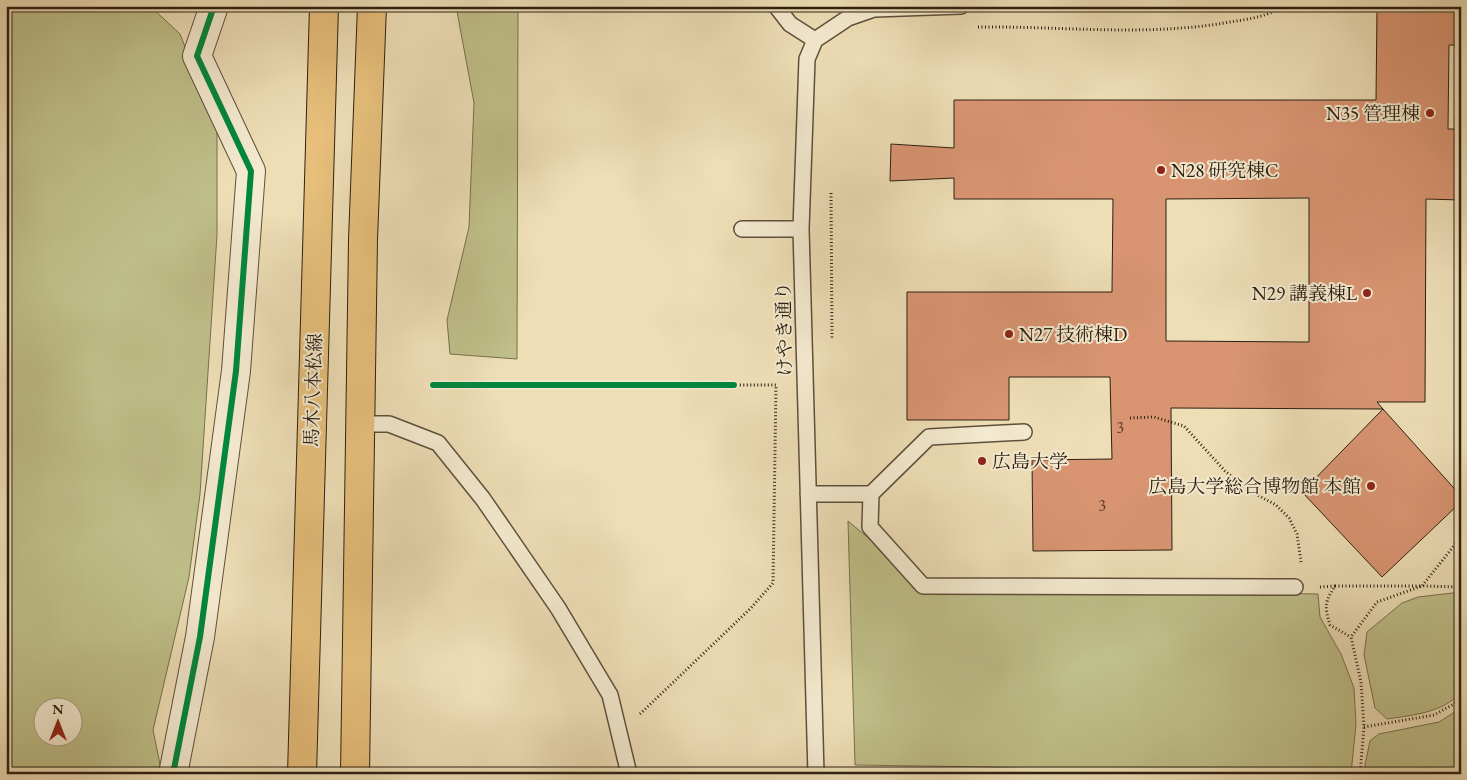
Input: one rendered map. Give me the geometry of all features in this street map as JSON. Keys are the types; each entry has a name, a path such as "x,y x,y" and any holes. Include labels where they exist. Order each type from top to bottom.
{"main road":[{"name":"馬木八本松線","path":"302,774 324,6"},
{"path":"354,774 363,240 372,6"}],"street":[{"path":"173,774 200,637 235,380 251,171 197,56 214,6"}],"lane":[{"path":"776,6 790,24 815,40 848,18 874,9 961,6"},
{"name":"けやき通り","path":"815,40 807,59 801,229 816,774"},
{"path":"742,229 801,229"},
{"path":"360,424 389,424 438,443 482,499 558,608 610,696 629,774"},
{"path":"1024,432 929,437 871,494 870,527 923,586 1295,587"},
{"path":"808,494 871,494"}],"path":[{"path":"973,27 1096,31 1202,27 1269,16 1284,6"},
{"path":"831,187 832,341"},
{"path":"620,734 751,608 774,583 776,385 724,385"},
{"path":"1130,418 1154,416 1184,426 1225,471 1248,490 1276,505 1289,518 1297,534 1298,553 1303,569 1314,587"},
{"path":"1360,774 1364,727 1361,682 1352,637 1376,602 1422,586 1461,537"},
{"path":"1335,586 1326,600 1326,613 1330,625 1352,637"},
{"path":"1295,587 1461,587"},
{"path":"1364,727 1434,715 1461,700"}],"green space":[{"path":"6,6 150,6 180,34 217,129 217,235 200,494 189,577 153,730 162,774 6,774"},
{"path":"456,6 518,6 517,359 450,354 447,320 469,227 474,103"},
{"path":"848,521 872,541 915,587 1318,594 1320,617 1341,654 1354,688 1356,724 1351,774 1147,774 989,767 855,765"},
{"path":"1461,592 1461,692 1446,705 1437,709 1387,719 1375,708 1364,655 1367,632 1402,603 1418,597"},
{"path":"1461,708 1461,774 1366,774 1365,765 1370,741 1379,734 1439,722"}],"building":[{"path":"1417,6 1461,6 1461,45 1449,45 1448,129 1461,129 1461,200 1426,199 1425,402 1377,402 1383,409 1171,408 1172,550 1033,551 1032,460 1112,459 1110,377 1009,377 1009,420 907,420 907,292 1112,292 1113,199 954,199 954,178 890,181 891,144 954,148 954,100 1376,100 1377,9 1417,9","holes":["1309,198 1309,342 1166,341 1166,199"]},
{"path":"1383,409 1461,496 1461,502 1382,577 1302,492"}],"cycle path":[{"path":"173,774 200,637 236,371 251,171 197,56 214,6"},
{"path":"433,385 734,385"}],"place":[{"name":"N35 管理棟","path":"1430,113"},
{"name":"N28 研究棟C","path":"1161,170"},
{"name":"N29 講義棟L","path":"1367,293"},
{"name":"N27 技術棟D","path":"1009,334"},
{"name":"広島大学","path":"982,461"},
{"name":"広島大学総合博物館 本館","path":"1371,486"}]}
